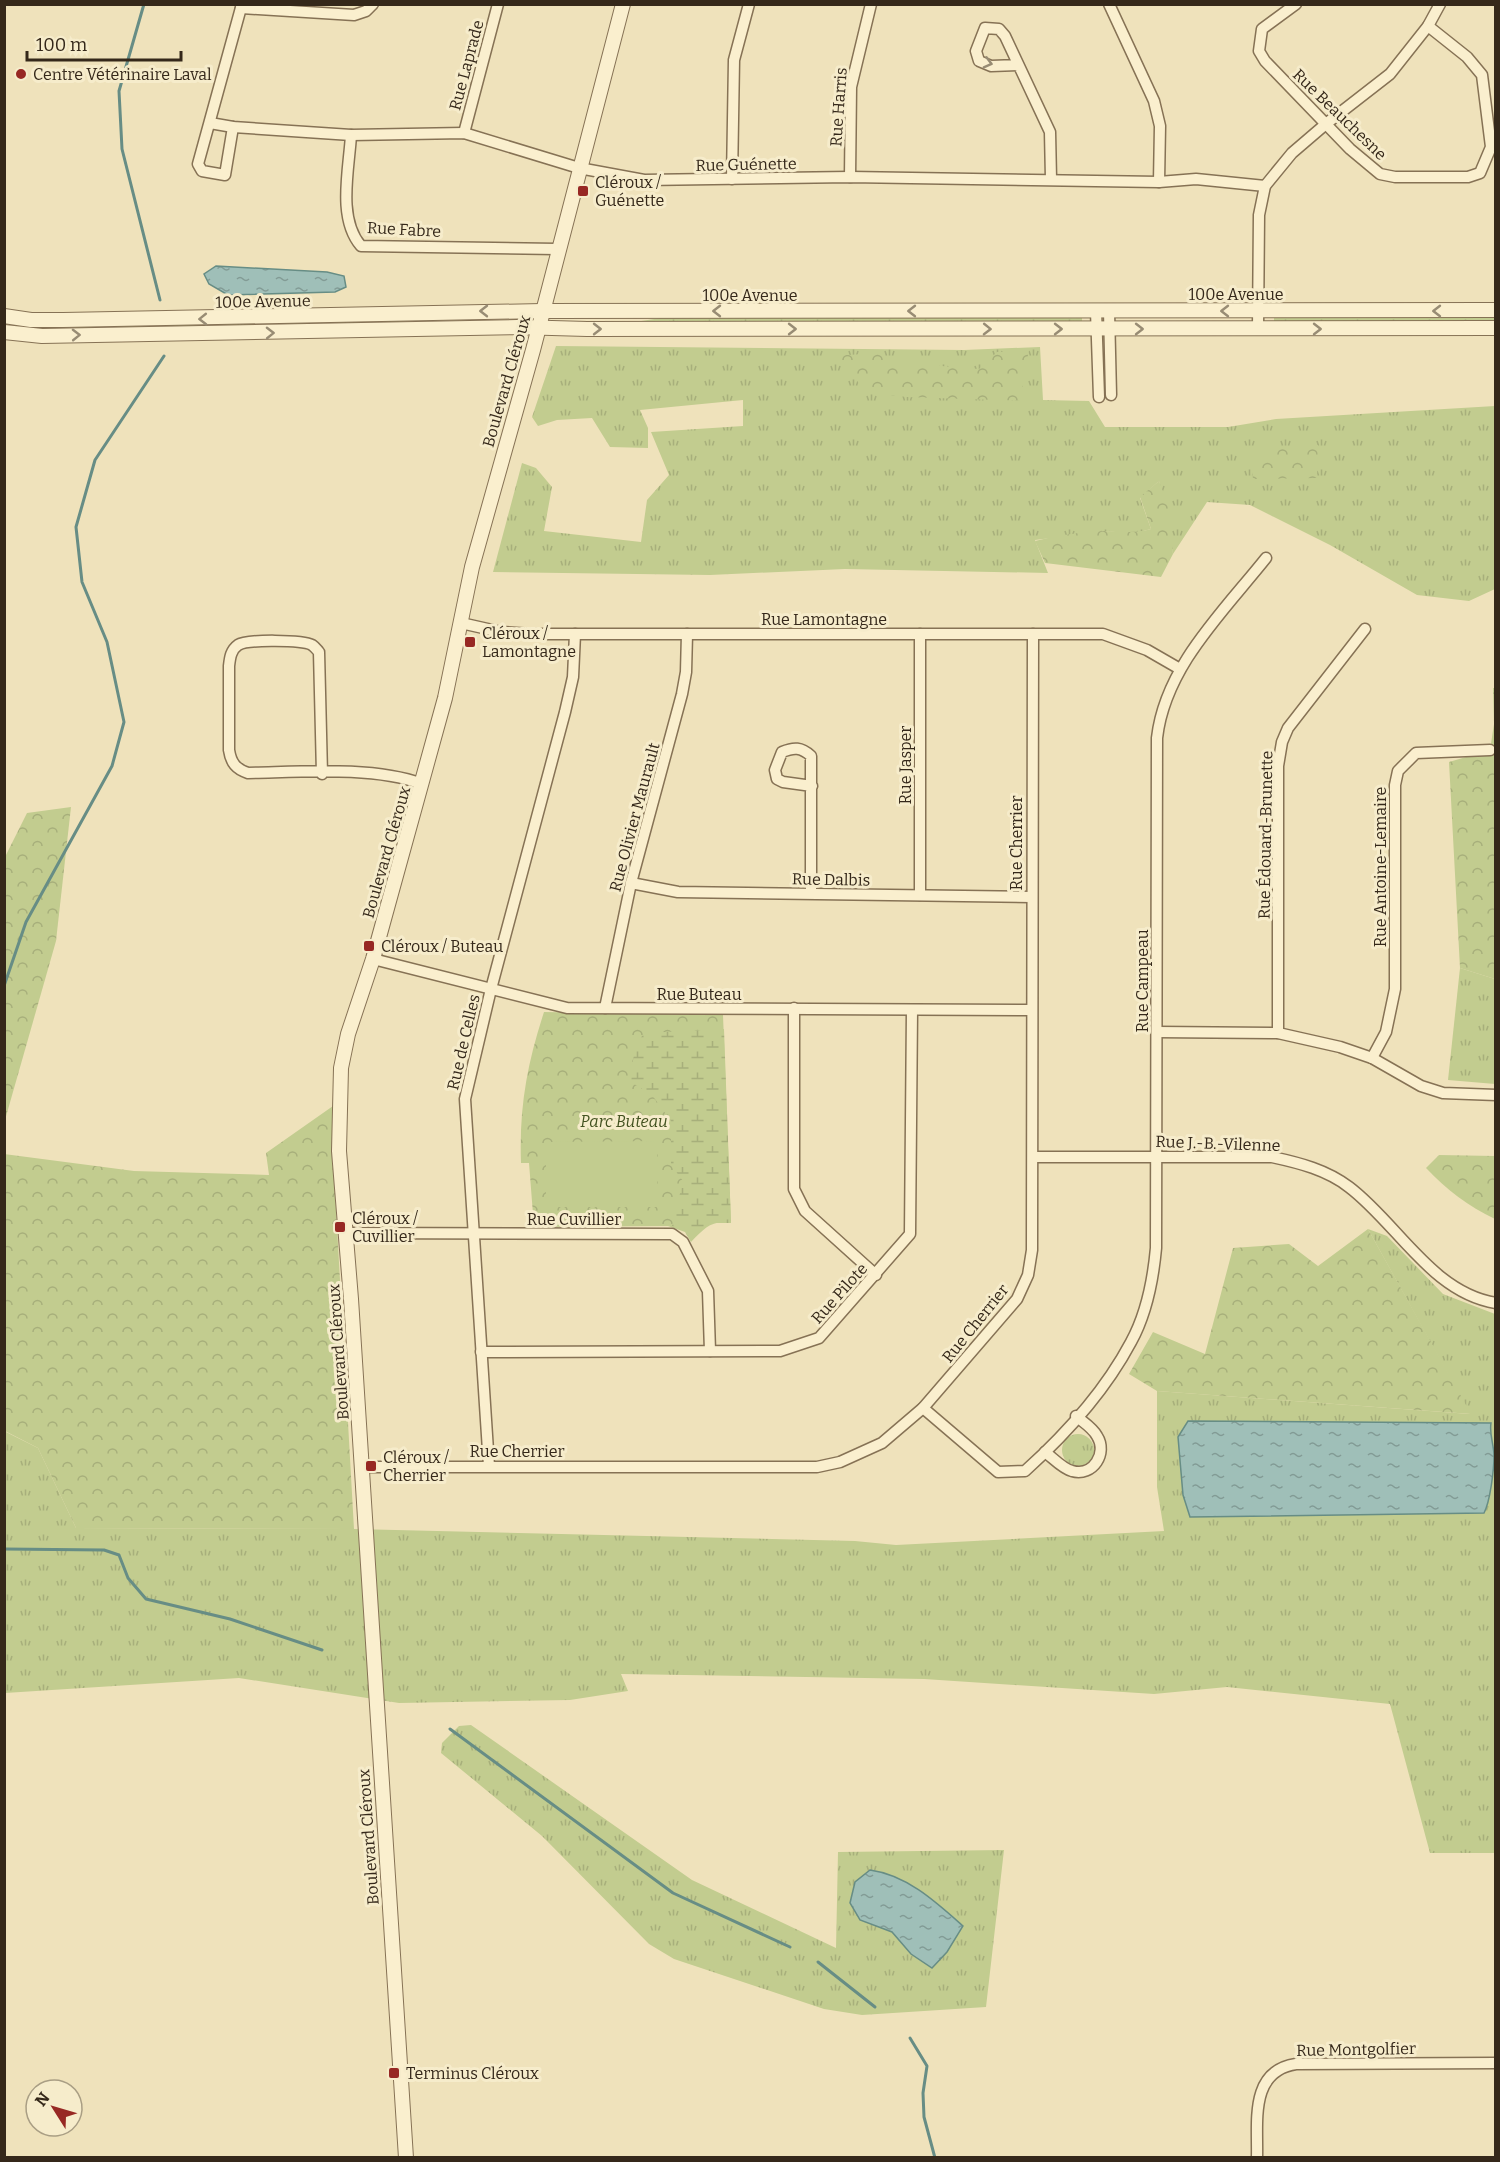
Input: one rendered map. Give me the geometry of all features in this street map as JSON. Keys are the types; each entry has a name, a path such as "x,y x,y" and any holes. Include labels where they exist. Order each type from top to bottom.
{"street":[{"path":"233,127 227,172 221,176 202,171 198,164 242,6 354,15 366,11 373,4"},
{"name":"Rue Laprade","path":"464,134 498,4"},
{"name":"Boulevard Cléroux","path":"406,2157 362,1467 339,1151 341,1068 348,1034 373,959 445,698 472,567 543,310 557,249 623,4"},
{"path":"732,179 734,60 749,4"},
{"name":"Rue Harris","path":"850,177 851,87 871,4"},
{"path":"1109,4 1154,101 1160,126 1159,182"},
{"name":"Rue Beauchesne","path":"1296,4 1262,29 1259,51 1265,61 1350,149 1380,174 1395,177 1468,177 1480,173 1491,147 1482,75 1467,57 1428,26"},
{"path":"1258,328 1259,215 1265,186 1293,153 1390,74 1428,26 1440,4"},
{"path":"1018,65 1050,132 1051,178"},
{"name":"Rue Guénette","path":"210,123 233,127 351,135 464,134 579,168 644,180 850,177 1051,178 1159,182 1206,180 1265,186"},
{"name":"Rue Fabre","path":"351,135 347,220 354,237 362,246 557,249"},
{"name":"100e Avenue","path":"4,316 63,321 543,310 1496,310"},
{"path":"1099,397 1103,311"},
{"name":"100e Avenue","path":"4,332 28,336 53,336 538,328 1496,328"},
{"path":"1103,329 1111,395"},
{"name":"Rue Campeau","path":"923,1408 998,1472 1010,1474 1025,1471 1045,1452 1109,1377 1132,1341 1145,1309 1153,1278 1156,1248 1157,738 1160,713 1179,669 1266,558"},
{"name":"Rue Lamontagne","path":"461,623 501,632 575,634 1102,634 1147,650 1179,669"},
{"name":"Rue Édouard-Brunette","path":"1278,1033 1278,766 1282,742 1294,720 1365,628"},
{"name":"Rue de Celles","path":"489,1466 472,1234 465,1099 491,989 565,712 573,677 575,634"},
{"name":"Rue Olivier Maurault","path":"605,1008 631,883 682,694 687,662 687,634"},
{"name":"Rue Jasper","path":"920,634 920,895"},
{"name":"Rue Cherrier","path":"362,1467 817,1467 840,1462 882,1443 923,1408 1017,1299 1028,1275 1032,1250 1033,634"},
{"path":"322,774 319,652 312,645 302,642 247,641 237,646 230,654 229,666 230,760 240,770 248,773 322,774 384,774 422,784"},
{"name":"Rue Antoine-Lemaire","path":"1372,1058 1386,1032 1395,989 1395,784 1398,771 1416,753 1490,750"},
{"path":"811,893 812,786"},
{"name":"Rue Dalbis","path":"631,883 678,892 1031,897"},
{"name":"Rue Buteau","path":"373,959 550,1006 1031,1010"},
{"path":"794,1008 794,1190 805,1211 876,1275"},
{"name":"Rue Pilote","path":"481,1352 780,1351 819,1338 910,1234 912,1010"},
{"path":"1156,1032 1278,1033 1340,1047 1372,1058 1421,1086 1443,1093 1496,1095"},
{"name":"Rue J.-B.-Vilenne","path":"1033,1157 1272,1157 1325,1172 1347,1185 1368,1202 1444,1280 1460,1290 1496,1303"},
{"name":"Rue Cuvillier","path":"346,1233 664,1234 679,1237 708,1291 710,1351"},
{"path":"1045,1452 1071,1471 1082,1472 1092,1468 1099,1461 1101,1443 1097,1434 1076,1416"},
{"name":"Rue Montgolfier","path":"1257,2157 1260,2091 1280,2068 1296,2064 1496,2063"}],"green space":[{"path":"674,316 1082,317 1082,324 628,323"},
{"path":"1274,316 1496,316 1495,323 1274,323"},
{"path":"419,320 355,326 61,330 89,325"},
{"path":"556,346 964,350 1040,347 1043,400 1089,401 1105,427 1228,427 1276,419 1495,406 1495,589 1469,601 1417,595 1330,545 1250,505 1207,502 1173,554 1159,481 1140,498 1151,529 1132,534 1107,531 1035,540 1048,573 845,569 710,575 493,572 522,463 536,468 552,487 544,531 641,542 647,500 669,475 651,432 743,426 743,400 640,410 648,428 648,448 610,447 592,418 557,420 538,426 532,417"},
{"path":"1029,350 1022,385 1027,401 907,397 864,392 850,369 830,356 881,353 892,362 979,369 997,352"},
{"path":"1318,445 1317,478 1253,479 1251,464 1262,450"},
{"path":"1159,481 1168,505 1173,554 1161,577 1045,563 1035,541 1078,533 1133,532 1151,529 1140,497"},
{"path":"1493,688 1495,688 1495,979 1460,968 1449,762 1490,750 1494,724"},
{"path":"71,807 56,941 5,1120 5,857 27,813"},
{"path":"1460,968 1495,979 1495,1084 1448,1080"},
{"name":"Parc Buteau","path":"544,1012 723,1015 731,1223 713,1224 691,1242 685,1232 668,1226 534,1227 529,1163 521,1163 521,1124 525,1086"},
{"path":"724,1029 731,1223 710,1223 690,1237 684,1229 672,1226 683,1181 671,1165 671,1121 652,1095 631,1082 635,1050 644,1033"},
{"path":"333,1106 332,1138 354,1529 76,1528 38,1448 5,1431 4,1154 134,1171 269,1175 266,1153"},
{"path":"657,1141 657,1207 546,1207 546,1142"},
{"path":"1439,1155 1495,1156 1495,1219 1458,1197 1426,1168"},
{"path":"1368,1229 1387,1236 1443,1294 1495,1314 1495,1853 1430,1853 1390,1704 1227,1687 1154,1694 924,1679 621,1674 628,1691 570,1700 399,1703 239,1678 5,1693 4,1431 38,1448 76,1528 354,1529 855,1541 896,1545 1164,1531 1157,1487 1157,1391 1470,1414"},
{"path":"1368,1229 1471,1414 1157,1391 1129,1374 1153,1332 1205,1354 1233,1248 1289,1244 1318,1266"},
{"path":"1078,1434 1089,1439 1094,1450 1089,1461 1078,1466 1067,1461 1062,1450 1067,1439"},
{"path":"471,1725 692,1880 836,1948 838,1852 1004,1850 986,2007 862,2015 824,2009 674,1959 649,1944 542,1836 441,1753 442,1743 459,1726"}],"water":[{"path":"216,266 327,272 344,276 346,287 335,292 228,295 209,284 204,274"},
{"path":"1188,1421 1491,1423 1494,1462 1488,1501 1484,1513 1190,1517 1183,1495 1178,1437"},
{"path":"870,1870 896,1877 909,1884 963,1926 947,1952 932,1968 911,1954 892,1932 860,1920 850,1903 855,1882"}],"waterway":[{"path":"144,4 119,91 122,149 160,300"},
{"path":"4,986 26,922 112,766 124,722 107,642 82,582 76,527 95,460 164,356"},
{"path":"4,1549 104,1550 119,1555 128,1578 146,1599 230,1619 322,1650"},
{"path":"450,1729 673,1893 790,1947"},
{"path":"818,1962 875,2007"},
{"path":"910,2038 927,2066 923,2093 924,2117 935,2158"}],"place":[{"name":"Centre Vétérinaire Laval","path":"21,74"},
{"name":"Cléroux / Guénette","path":"583,191"},
{"name":"Cléroux / Lamontagne","path":"470,642"},
{"name":"Cléroux / Buteau","path":"369,946"},
{"name":"Cléroux / Cuvillier","path":"340,1227"},
{"name":"Cléroux / Cherrier","path":"371,1466"},
{"name":"Terminus Cléroux","path":"394,2073"}]}
